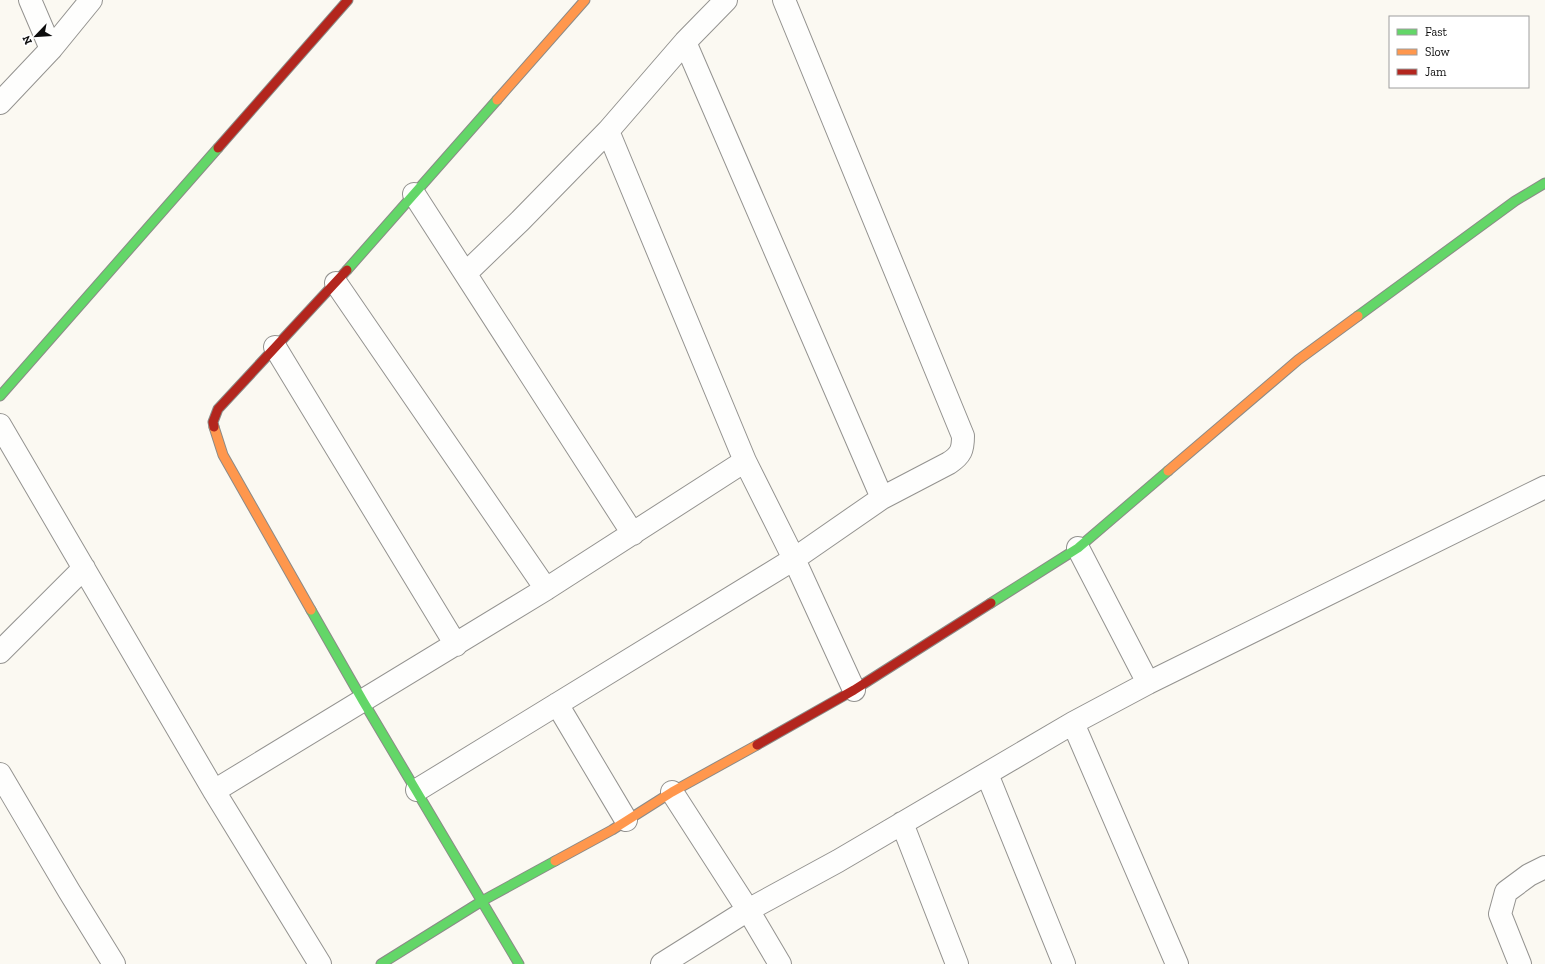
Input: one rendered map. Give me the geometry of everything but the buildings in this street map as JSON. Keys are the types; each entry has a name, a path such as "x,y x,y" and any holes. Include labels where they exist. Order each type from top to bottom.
{"street":[{"path":"30,0 51,49"},
{"path":"0,103 51,49 91,0"},
{"path":"1,391 348,0"},
{"path":"519,964 363,701 223,454 216,436 213,422 218,409 275,346 336,283 585,0"},
{"path":"466,273 520,221 608,131 685,42 726,0"},
{"path":"417,790 794,559 882,498 956,458 963,449 963,436 784,0"},
{"path":"685,42 882,498"},
{"path":"608,131 745,461 794,559 854,690"},
{"path":"381,964 482,901 854,690 1078,548 1298,360 1515,201 1545,183"},
{"path":"414,194 633,534"},
{"path":"336,283 546,589"},
{"path":"275,346 456,645"},
{"path":"0,424 214,791 320,964"},
{"path":"214,791 456,645 633,534 745,461"},
{"path":"662,964 748,910 838,861 1073,722 1148,683 1545,487"},
{"path":"1078,548 1148,683"},
{"path":"0,652 84,568"},
{"path":"557,704 626,820"},
{"path":"1073,722 1177,964"},
{"path":"0,774 114,964"},
{"path":"987,774 1064,964"},
{"path":"672,792 748,910 780,964"},
{"path":"902,823 957,964"},
{"path":"1520,964 1500,914 1506,892 1529,875 1545,867"}],"traffic: fast":[{"path":"347,270 497,100"},
{"path":"0,396 218,148"},
{"path":"1358,316 1515,201 1545,183"},
{"path":"991,603 1078,548 1168,471"},
{"path":"311,610 363,701 519,964"},
{"path":"381,964 482,901 555,861"}],"traffic: slow":[{"path":"497,100 585,0"},
{"path":"1168,471 1298,360 1358,316"},
{"path":"214,427 223,455 311,610"},
{"path":"555,861 612,830 672,792 757,745"}],"traffic: jam":[{"path":"218,148 348,0"},
{"path":"214,427 213,422 218,409 347,270"},
{"path":"757,745 854,690 991,603"}]}
